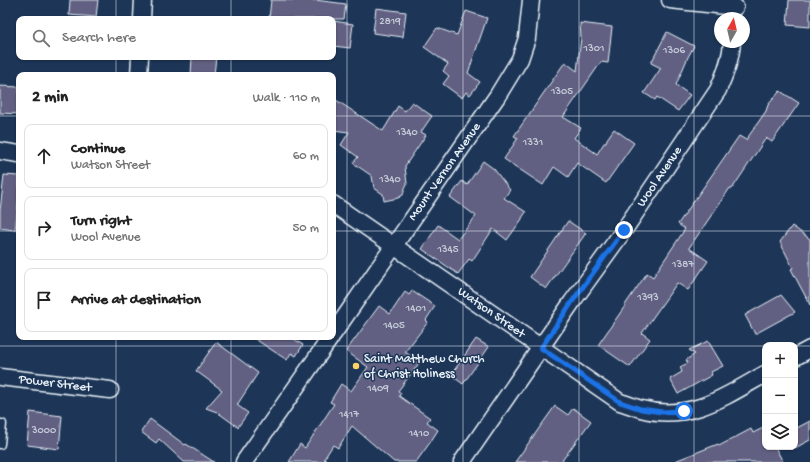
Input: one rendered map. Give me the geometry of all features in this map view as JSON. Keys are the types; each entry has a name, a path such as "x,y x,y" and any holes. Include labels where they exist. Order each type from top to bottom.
{"street":[{"path":"142,16 143,0"},
{"name":"Mount Vernon Avenue","path":"336,330 498,95 520,59 527,38 531,0"},
{"path":"670,0 735,8"},
{"name":"Wool Avenue","path":"462,462 572,302 624,230 718,90 725,73 731,48"},
{"path":"139,72 140,60"},
{"path":"0,151 16,154"},
{"name":"Watson Street","path":"336,206 620,402 641,409 662,412 684,411 700,408 721,399 762,376"},
{"path":"244,462 329,340"},
{"path":"798,356 810,349"},
{"name":"Power Street","path":"0,377 110,390"}],"lane":[{"path":"0,424 2,424 0,444"}],"building":[{"path":"70,0 98,0 96,16 69,15"},
{"path":"271,0 315,0 346,4 344,19 336,19 336,16 269,16"},
{"path":"789,0 810,0 810,27 787,25"},
{"path":"376,8 406,12 403,37 373,33"},
{"path":"466,11 487,18 468,73 480,82 470,95 466,92 462,98 443,84 449,76 443,71 448,64 424,47 437,28 457,35"},
{"path":"336,21 353,24 350,48 336,46"},
{"path":"580,23 612,27 608,63 601,62 563,117 581,128 574,138 597,154 604,143 606,143 614,129 634,143 606,183 577,163 568,177 554,167 543,185 504,159 518,138 514,136 565,62 577,71 581,38"},
{"path":"667,32 694,46 676,85 690,95 678,111 657,97 655,100 644,93 661,68 651,63"},
{"path":"192,60 216,60 214,72 191,72"},
{"path":"0,86 16,87 16,114 0,113"},
{"path":"780,91 799,103 772,142 766,138 732,189 730,188 689,248 708,261 688,290 677,283 642,333 650,339 630,367 598,345 647,273 653,277 685,229 678,224 739,136 746,140 766,111 768,105"},
{"path":"336,100 383,131 398,106 405,111 412,102 432,116 421,132 426,135 405,166 407,184 403,195 398,198 384,201 383,194 374,188 372,176 353,163 358,157 341,145 349,132 336,130"},
{"path":"483,161 494,169 510,190 504,198 526,212 507,240 493,229 472,261 469,259 458,274 422,249 438,225 458,239 476,216 450,197 462,181 467,185"},
{"path":"4,175 16,176 15,230 0,228 0,211"},
{"path":"568,221 586,233 546,289 530,277"},
{"path":"792,226 810,239 810,305 791,269 793,268 780,242"},
{"path":"412,291 435,306 426,320 428,322 405,352 420,362 398,391 401,393 399,396 430,418 427,422 438,430 429,444 416,462 394,462 352,426 338,448 333,445 324,459 328,462 289,462 300,444 305,448 334,404 330,402 341,384 351,391 368,367 346,351 379,306 390,314 405,292 409,295"},
{"path":"781,295 795,312 755,334 745,315"},
{"path":"476,339 489,347 463,384 451,375"},
{"path":"257,340 296,340 303,345 296,356 291,353 287,360"},
{"path":"708,341 723,366 711,372 712,375 678,394 670,379 682,372 680,367 688,363 686,360 695,354 689,350"},
{"path":"216,342 258,373 237,405 248,413 238,427 217,412 206,408 222,390 196,371"},
{"path":"555,406 568,415 573,408 591,421 561,462 515,462"},
{"path":"30,412 62,416 59,449 27,445"},
{"path":"150,419 185,445 186,444 214,462 184,462 159,439 156,443 141,432"},
{"path":"810,421 810,440 798,446 798,427"},
{"path":"762,428 762,450 777,450 783,462 675,461 718,444 719,446 751,429 753,433"}],"place":[{"name":"Saint Matthew Church of Christ Holiness","path":"356,366"}],"route":[{"path":"624,230 541,348 620,402 641,409 662,412 684,411"}]}
